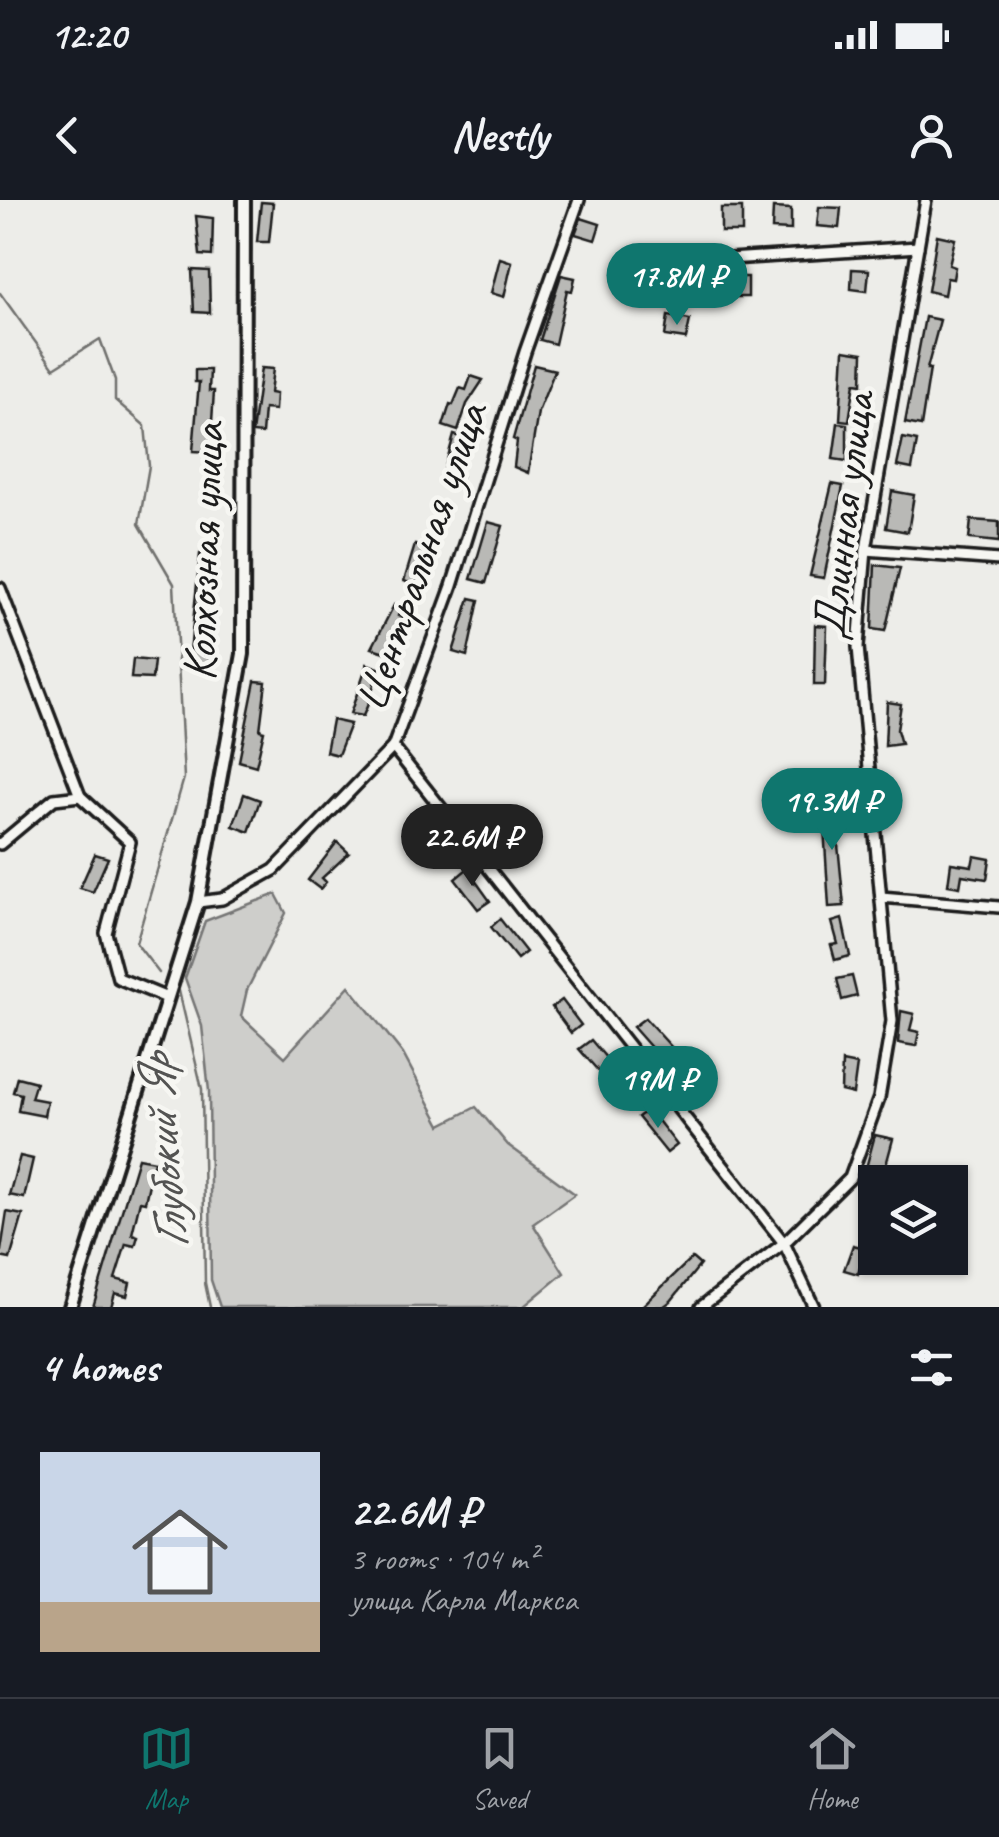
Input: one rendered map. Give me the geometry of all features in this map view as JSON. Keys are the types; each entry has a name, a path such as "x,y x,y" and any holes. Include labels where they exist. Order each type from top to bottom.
{"street":[{"name":"Колхозная улица","path":"198,902 243,654 244,200"},
{"name":"Центральная улица","path":"198,902 222,899 274,870 393,747 452,586 525,352 579,200"},
{"name":"Длинная улица","path":"700,1307 784,1242 850,1178 879,1098 892,1022 858,647 866,550 926,200"},
{"path":"714,260 918,247"},
{"path":"866,550 999,560"},
{"path":"0,588 80,796 130,842 106,932 118,978 167,998"},
{"path":"393,747 784,1242 814,1307"},
{"path":"0,844 54,799 80,796"},
{"path":"881,897 999,907"},
{"path":"70,1307 198,902"}],"shaded area":[{"path":"276,894 286,913 247,990 241,1016 285,1057 349,986 403,1054 441,1125 476,1107 508,1145 575,1194 533,1224 564,1273 523,1307 220,1307 211,1280 209,1091 202,1026 185,978 205,921"}],"building":[{"path":"261,202 273,203 269,242 257,242"},
{"path":"819,207 841,208 839,228 817,226"},
{"path":"721,208 742,208 742,232 721,232"},
{"path":"773,208 791,209 791,230 772,229"},
{"path":"196,216 213,218 212,256 200,255"},
{"path":"581,218 600,224 595,240 575,234"},
{"path":"937,235 955,239 949,265 955,267 953,279 947,278 944,295 928,291"},
{"path":"500,258 512,262 504,297 491,293"},
{"path":"852,269 869,270 867,291 851,289"},
{"path":"192,270 209,271 210,313 194,312"},
{"path":"672,273 695,277 691,297 668,293"},
{"path":"561,275 575,278 572,291 567,290 555,344 540,340"},
{"path":"730,277 748,277 748,297 730,297"},
{"path":"668,316 690,320 686,339 665,336"},
{"path":"925,317 940,320 927,369 921,426 905,423"},
{"path":"844,350 863,353 862,384 855,383 849,421 840,420"},
{"path":"534,365 555,370 538,412 528,473 514,467 517,441 513,439"},
{"path":"261,368 273,369 270,393 276,394 275,410 264,409 262,434 252,433"},
{"path":"195,370 210,370 209,391 214,391 210,452 193,451 199,382 195,382"},
{"path":"471,376 483,380 467,404 458,431 443,426 450,404 453,405 460,388 466,390"},
{"path":"838,423 847,424 847,461 833,459"},
{"path":"454,435 465,438 453,473 462,476 458,488 441,482"},
{"path":"903,438 917,441 912,469 897,466"},
{"path":"832,484 843,486 824,578 810,576"},
{"path":"892,491 914,495 908,532 886,528"},
{"path":"971,520 999,522 999,542 969,539"},
{"path":"488,522 503,526 486,583 471,579"},
{"path":"415,545 426,548 414,585 404,581"},
{"path":"200,554 213,555 209,664 189,662"},
{"path":"875,565 900,568 885,631 872,629"},
{"path":"470,598 479,600 467,656 453,652"},
{"path":"394,605 401,608 398,616 402,618 385,652 372,648"},
{"path":"815,625 827,626 825,685 814,685"},
{"path":"133,659 154,661 152,679 131,678"},
{"path":"367,664 379,668 368,704 363,716 350,714"},
{"path":"255,681 266,682 260,730 264,731 256,766 239,761"},
{"path":"887,702 901,704 897,730 901,744 885,746"},
{"path":"332,720 350,724 338,755 326,752"},
{"path":"244,794 260,800 249,832 233,826"},
{"path":"822,794 833,794 844,906 829,907"},
{"path":"507,818 511,829 496,834 505,850 493,858 481,827"},
{"path":"337,842 349,853 322,878 326,882 320,889 308,880"},
{"path":"95,854 108,858 93,892 80,888"},
{"path":"974,856 990,859 987,879 962,875 960,887 948,885 951,863 972,866"},
{"path":"467,869 490,901 478,909 455,879"},
{"path":"500,919 526,952 517,959 491,927"},
{"path":"842,919 850,956 835,960 831,945 838,944 832,922"},
{"path":"852,976 857,996 842,1000 837,979"},
{"path":"562,1000 581,1025 571,1033 552,1007"},
{"path":"901,1011 914,1014 910,1030 919,1032 916,1046 898,1043"},
{"path":"645,1018 694,1072 693,1081 708,1096 695,1106 680,1089 690,1081 675,1065 670,1069 633,1027"},
{"path":"591,1040 639,1097 629,1106 579,1049"},
{"path":"842,1062 857,1065 853,1094 841,1091"},
{"path":"17,1077 36,1082 31,1098 47,1101 44,1116 18,1111 21,1094 13,1092"},
{"path":"649,1109 677,1145 667,1153 638,1117"},
{"path":"875,1135 893,1139 886,1165 867,1165"},
{"path":"20,1156 33,1159 24,1198 9,1195"},
{"path":"138,1158 154,1161 145,1202 140,1201 132,1234 138,1236 135,1246 126,1244 115,1279 130,1283 127,1296 115,1293 111,1307 93,1307"},
{"path":"7,1212 23,1215 10,1259 0,1257"},
{"path":"853,1245 858,1246 858,1274 844,1270"},
{"path":"692,1258 700,1265 671,1301 663,1307 641,1307"}],"waterway":[{"name":"Глубокий Яр","path":"0,293 54,368 100,339 115,380 115,400 145,426 149,466 139,524 174,584 184,778 136,943 159,973"},
{"name":"Глубокий Яр","path":"179,991 202,1089 205,1283 210,1307"}]}
